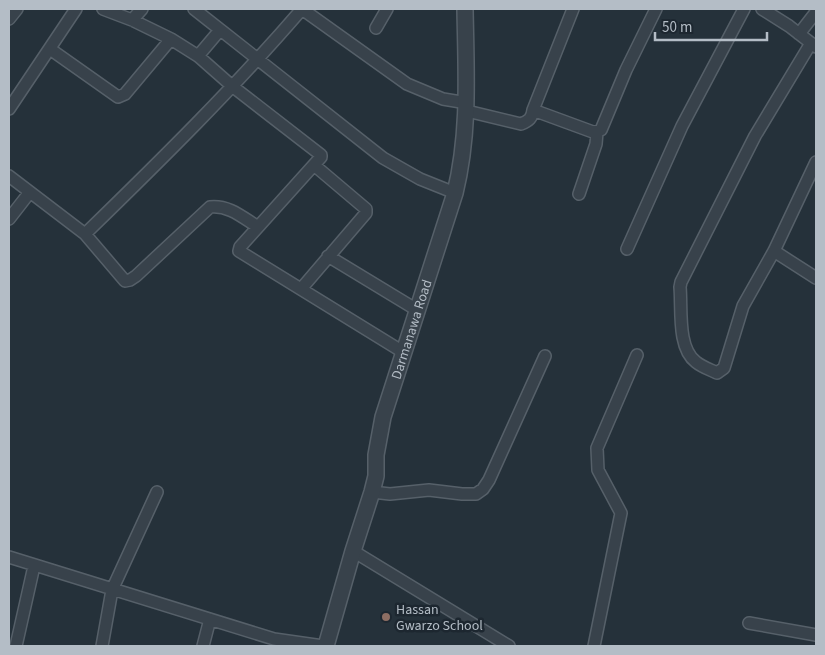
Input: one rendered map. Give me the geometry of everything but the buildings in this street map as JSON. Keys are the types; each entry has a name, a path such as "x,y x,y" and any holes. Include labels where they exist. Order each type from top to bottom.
{"street":[{"path":"9,20 17,9"},
{"path":"9,109 76,9"},
{"path":"104,9 171,39 198,56 232,86 321,156 239,250 403,352"},
{"path":"132,20 142,9"},
{"path":"194,9 394,166 455,193"},
{"path":"85,234 179,142 258,60 302,9 407,84 443,99 521,124 527,122 532,117 533,110 573,9"},
{"path":"376,28 387,9"},
{"name":"Darmanawa Road","path":"324,646 372,492 376,476 376,455 383,417 455,193 465,146 467,107 465,9"},
{"path":"533,110 593,132 601,130 626,70 656,9"},
{"path":"627,249 682,126 744,9"},
{"path":"762,9 814,45 755,136 681,282 684,343 687,353 696,363 717,373 724,368 743,306 774,251 816,162"},
{"path":"800,34 816,12"},
{"path":"198,56 220,30"},
{"path":"50,49 118,97 125,94 171,39"},
{"path":"580,194 596,144 597,132"},
{"path":"301,289 366,213 366,209 314,165"},
{"path":"9,176 85,234 126,281 136,276 210,207 219,206 230,209 258,227"},
{"path":"9,219 30,192"},
{"path":"774,251 816,278"},
{"path":"328,256 417,310"},
{"path":"594,646 621,513 598,470 597,448 637,355"},
{"path":"372,492 390,494 429,490 476,494 489,480 546,356"},
{"path":"102,646 112,590 157,492"},
{"path":"353,552 508,646"},
{"path":"9,558 274,639 324,646"},
{"path":"16,646 34,566"},
{"path":"203,646 210,619"},
{"path":"749,623 816,634"}],"place":[{"name":"Hassan Gwarzo School","path":"386,617"}]}
